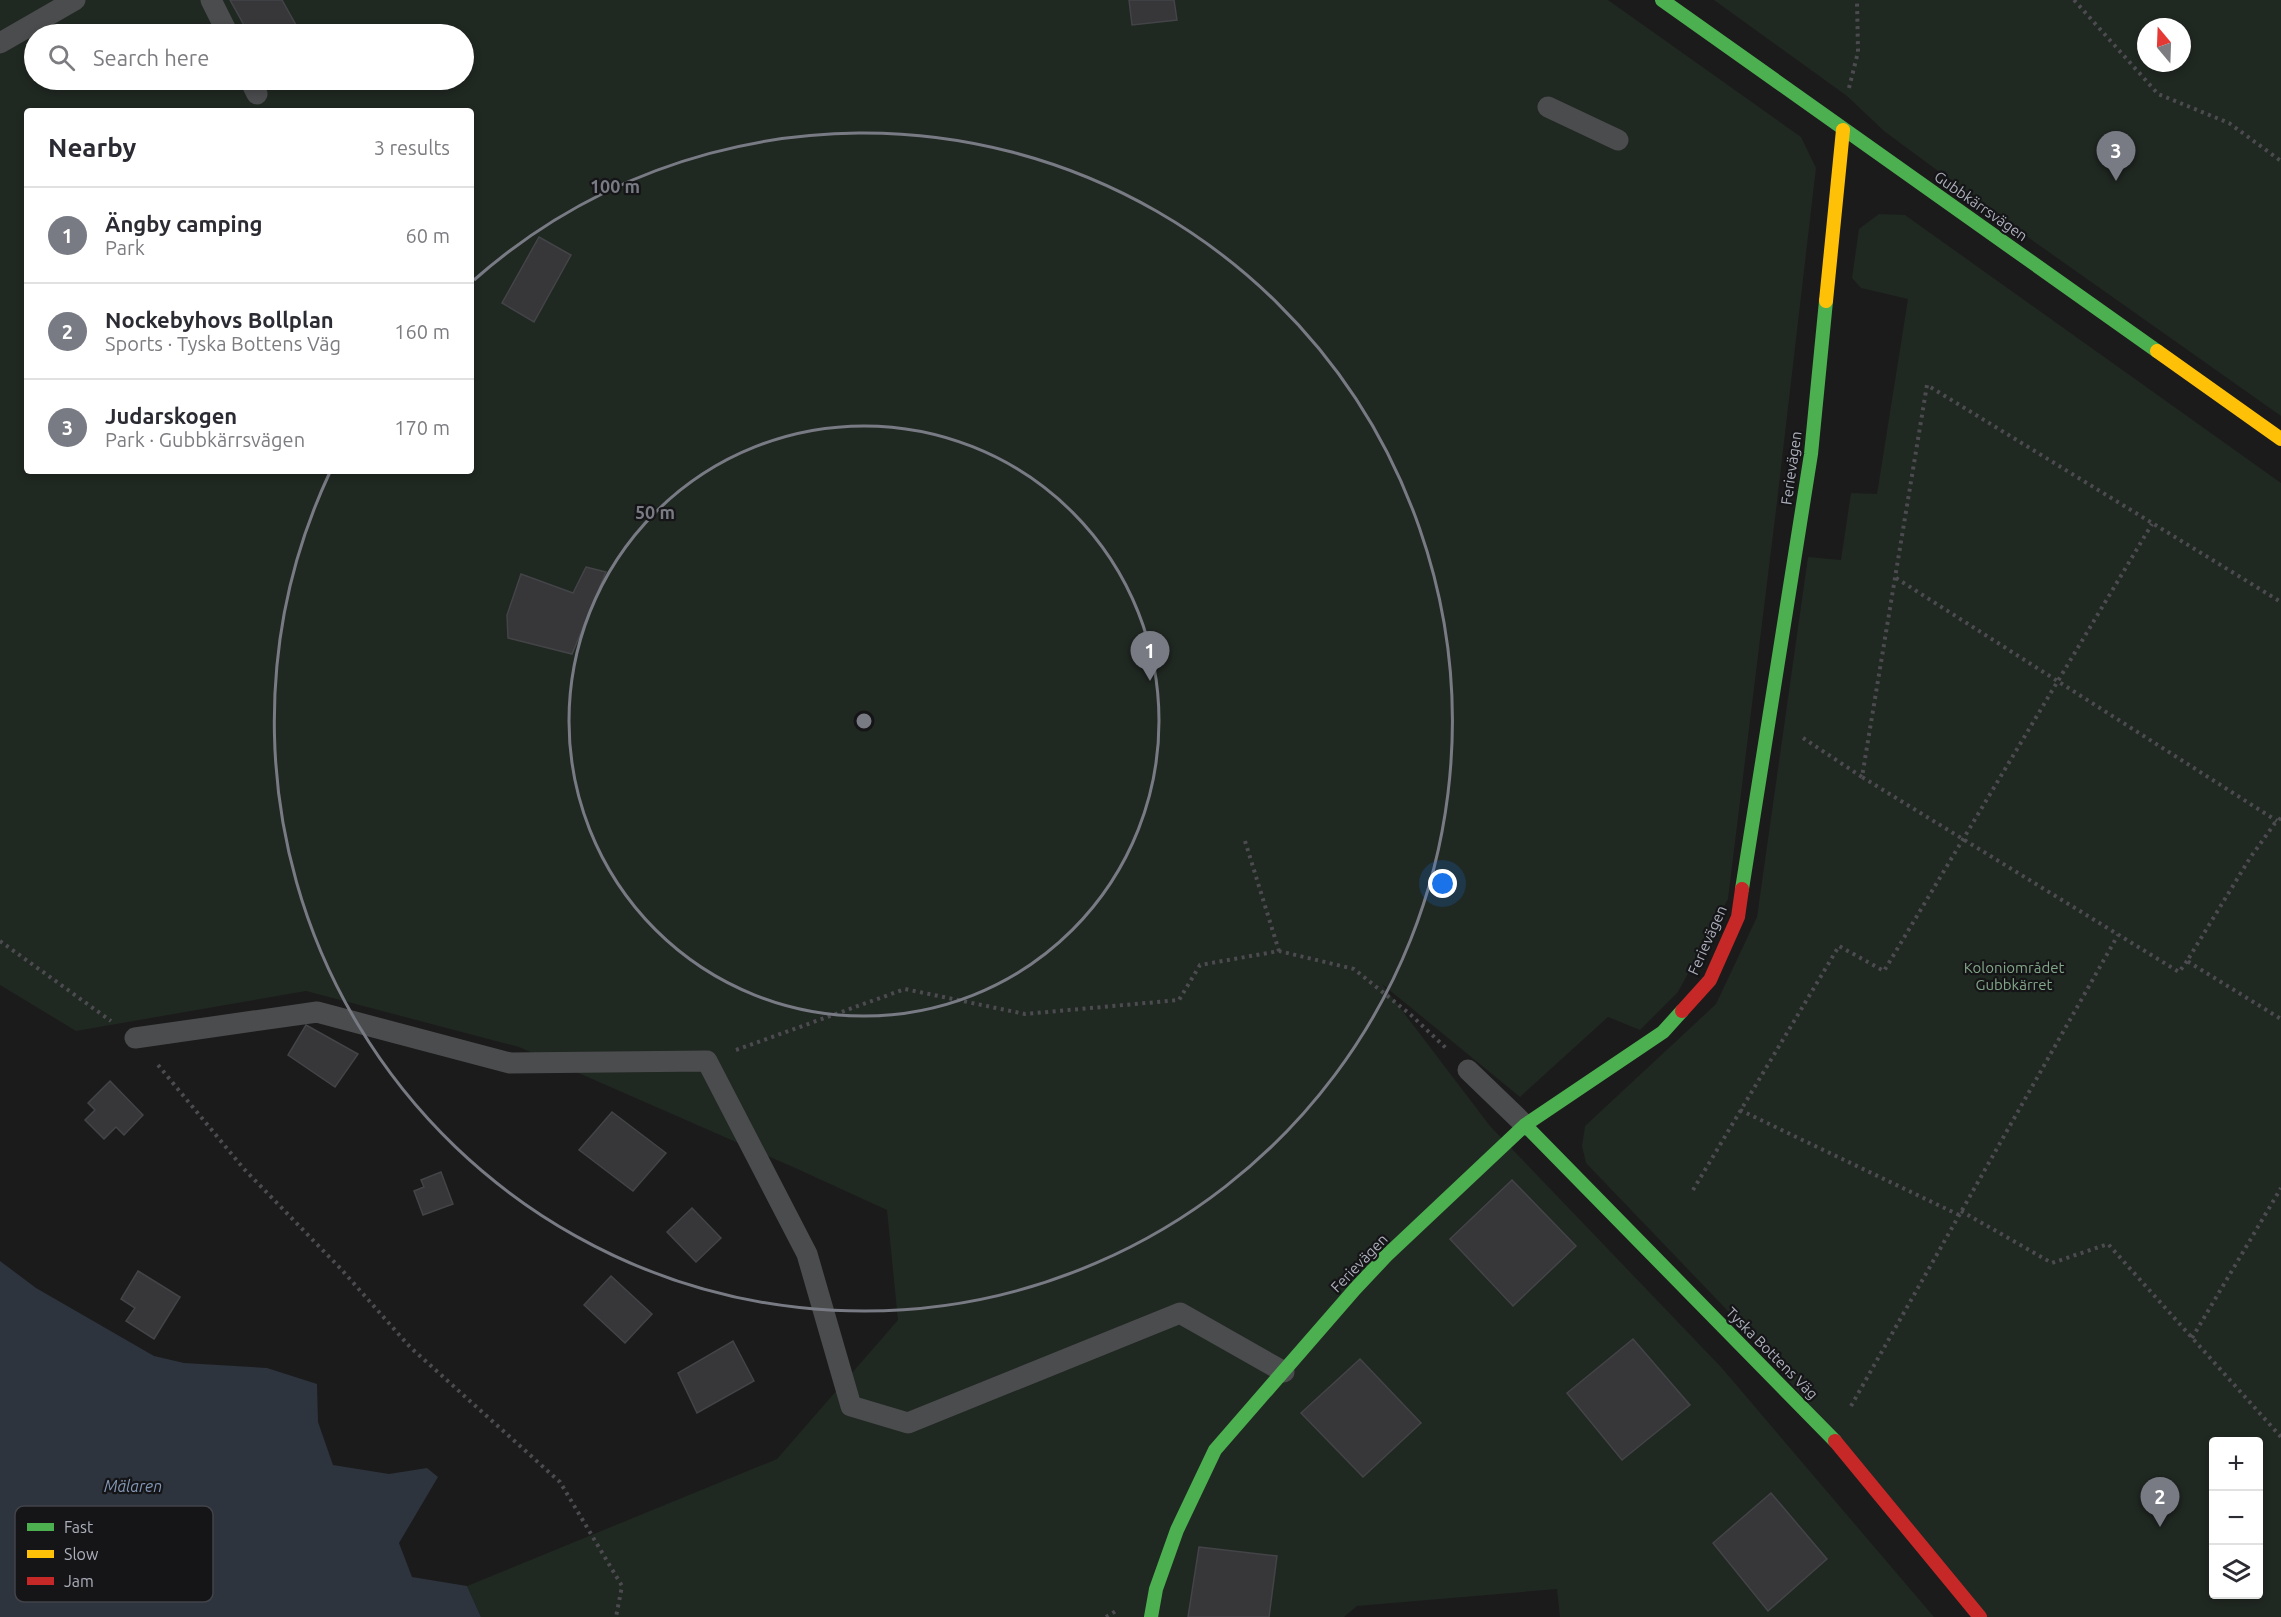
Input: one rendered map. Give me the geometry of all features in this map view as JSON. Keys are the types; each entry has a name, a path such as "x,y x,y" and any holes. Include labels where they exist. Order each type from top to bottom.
{"street":[{"name":"Gubbkärrsvägen","path":"1662,0 2281,439"},
{"name":"Ferievägen","path":"1152,1617 1156,1589 1177,1530 1215,1450 1356,1288 1386,1256 1525,1125 1663,1032 1710,980 1738,917 1810,454 1843,130"},
{"name":"Tyska Bottens Väg","path":"1525,1125 1833,1438 1980,1617"}],"lane":[{"path":"33,24 75,0"},
{"path":"211,0 223,24"},
{"path":"0,43 24,29"},
{"path":"1548,107 1618,140"},
{"path":"135,1038 317,1012 510,1063 707,1061 807,1254 851,1406 908,1423 1180,1313 1284,1372"},
{"path":"1468,1070 1525,1125"}],"path":[{"path":"1847,96 1858,52 1857,0"},
{"path":"2074,0 2158,94 2229,123 2281,161"},
{"path":"1862,777 1927,385 2281,602"},
{"path":"1693,1190 1839,946 1884,970 2152,524"},
{"path":"1800,736 1862,777 2179,972 2250,858 2279,819 1895,578"},
{"path":"1245,842 1279,951"},
{"path":"1833,1438 2118,934"},
{"path":"0,941 135,1038 244,1169 341,1269 410,1347 560,1482 622,1586 616,1617"},
{"path":"707,1061 905,989 1025,1014 1179,1000 1200,965 1279,951 1354,969 1412,1015 1468,1070"},
{"path":"2187,961 2281,1019"},
{"path":"1740,1110 1960,1213 2052,1263 2108,1244 2281,1437"},
{"path":"2192,1338 2281,1188"}],"green space":[{"path":"0,0 1608,0 1801,137 1816,168 1728,899 1678,992 1640,1030 1608,1017 1520,1097 1382,984 1490,1126 1721,1367 1934,1617 1560,1617 1557,1589 1357,1606 1344,1617 481,1617 467,1586 777,1459 898,1320 887,1210 519,1047 306,991 76,1031 0,985"},
{"path":"1714,0 2281,0 2281,416 2019,231 1884,131 1847,96"},
{"name":"Koloniområdet Gubbkärret","path":"1879,214 1905,215 2281,483 2281,1617 1987,1617 1748,1332 1586,1163 1582,1146 1585,1126 1716,1004 1757,917 1808,557 1841,560 1851,493 1877,494 1908,299 1861,288 1852,278 1859,229"}],"water":[{"name":"Mälaren","path":"0,1261 36,1288 154,1356 184,1363 267,1368 317,1384 318,1422 333,1465 389,1474 427,1468 438,1477 399,1543 412,1577 467,1586 481,1617 0,1617"}],"building":[{"path":"230,0 282,0 295,24 243,24"},
{"path":"1129,0 1174,0 1177,20 1132,25"},
{"path":"539,237 571,255 534,322 502,303"},
{"path":"586,567 606,572 572,654 508,638 507,615 521,574 573,593"},
{"path":"306,1025 358,1054 335,1087 288,1055"},
{"path":"110,1081 143,1115 124,1135 116,1127 104,1139 85,1120 95,1110 88,1103"},
{"path":"612,1112 666,1153 633,1191 579,1150"},
{"path":"441,1172 453,1204 423,1215 414,1191 424,1187 421,1180"},
{"path":"1512,1180 1576,1246 1513,1306 1450,1239"},
{"path":"692,1208 721,1238 696,1262 667,1232"},
{"path":"138,1271 180,1297 154,1339 126,1321 135,1308 121,1299"},
{"path":"611,1276 652,1314 625,1343 584,1305"},
{"path":"1633,1339 1690,1405 1622,1460 1567,1393"},
{"path":"733,1341 754,1381 697,1413 678,1373"},
{"path":"1360,1359 1421,1423 1363,1477 1301,1413"},
{"path":"1771,1493 1827,1559 1768,1611 1713,1543"},
{"path":"1199,1547 1277,1556 1269,1617 1188,1617"}],"traffic: fast":[{"path":"1662,0 2157,351"},
{"path":"1742,889 1811,454 1826,301"},
{"path":"1151,1617 1156,1589 1177,1530 1215,1450 1355,1289 1386,1256 1525,1125 1663,1032 1682,1011"},
{"path":"1525,1125 1835,1441"}],"traffic: slow":[{"path":"1826,301 1843,130"},
{"path":"2157,351 2281,439"}],"traffic: jam":[{"path":"1682,1011 1710,980 1738,917 1742,889"},
{"path":"1835,1441 1980,1617"}],"place":[{"name":"Judarskogen","path":"2116,181"},
{"name":"Ängby camping","path":"1150,681"},
{"name":"Nockebyhovs Bollplan","path":"2160,1527"}]}
